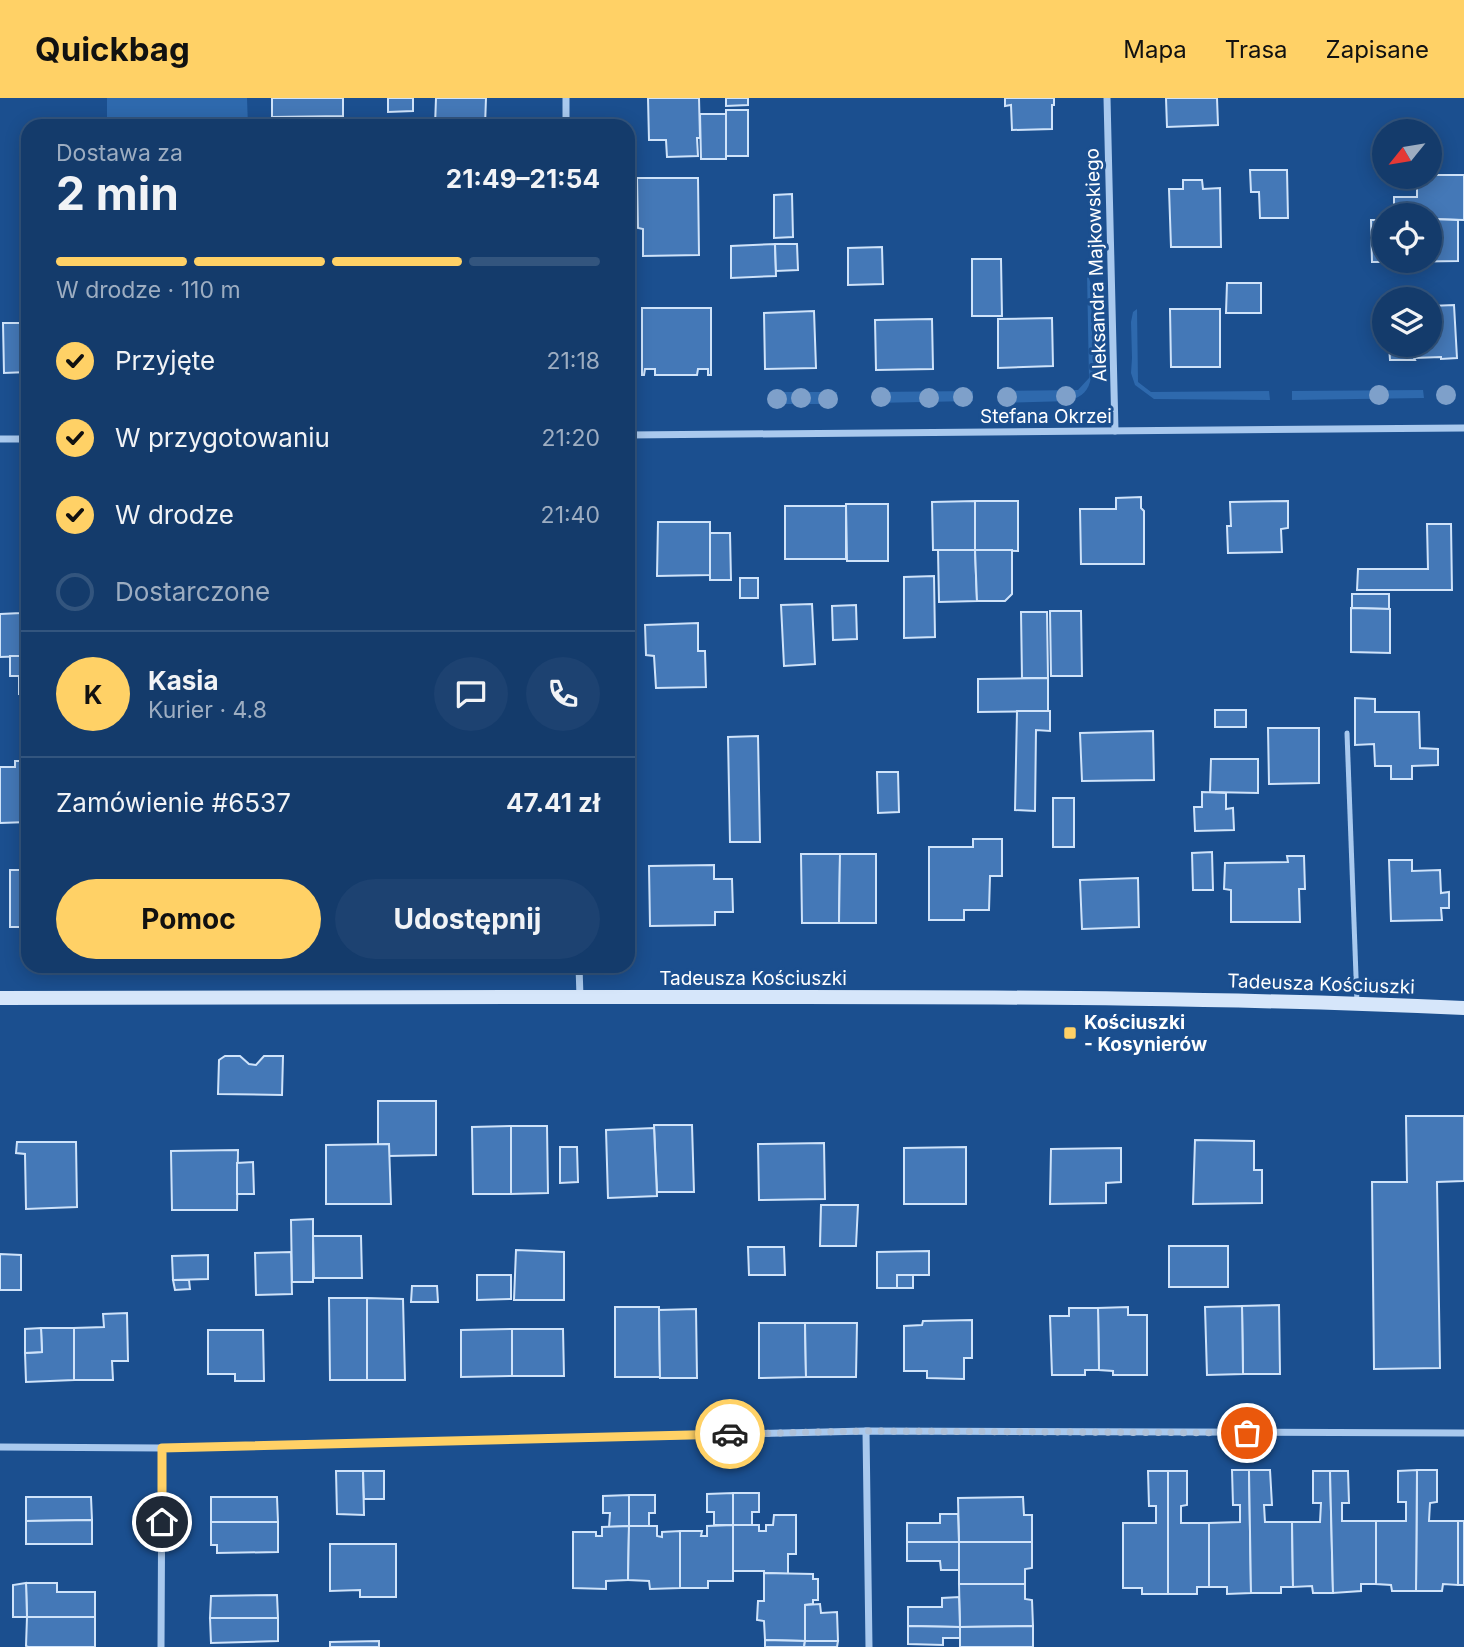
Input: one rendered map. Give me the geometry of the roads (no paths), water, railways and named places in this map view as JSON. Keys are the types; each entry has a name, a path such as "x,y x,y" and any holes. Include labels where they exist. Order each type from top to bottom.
{"street":[{"path":"565,98 566,119"},
{"name":"Aleksandra Majkowskiego","path":"1107,98 1115,432"},
{"name":"Stefana Okrzei","path":"635,435 1464,428"},
{"path":"0,439 21,439"},
{"path":"579,973 580,997"},
{"name":"Tadeusza Kościuszki","path":"0,998 1110,997 1464,1008"},
{"path":"0,1447 162,1448 866,1431 1464,1433"},
{"path":"866,1431 869,1647"},
{"path":"161,1647 162,1448"}],"lane":[{"path":"1347,733 1357,1003"}],"place":[{"name":"Kościuszki - Kosynierów","path":"1070,1033"}]}
